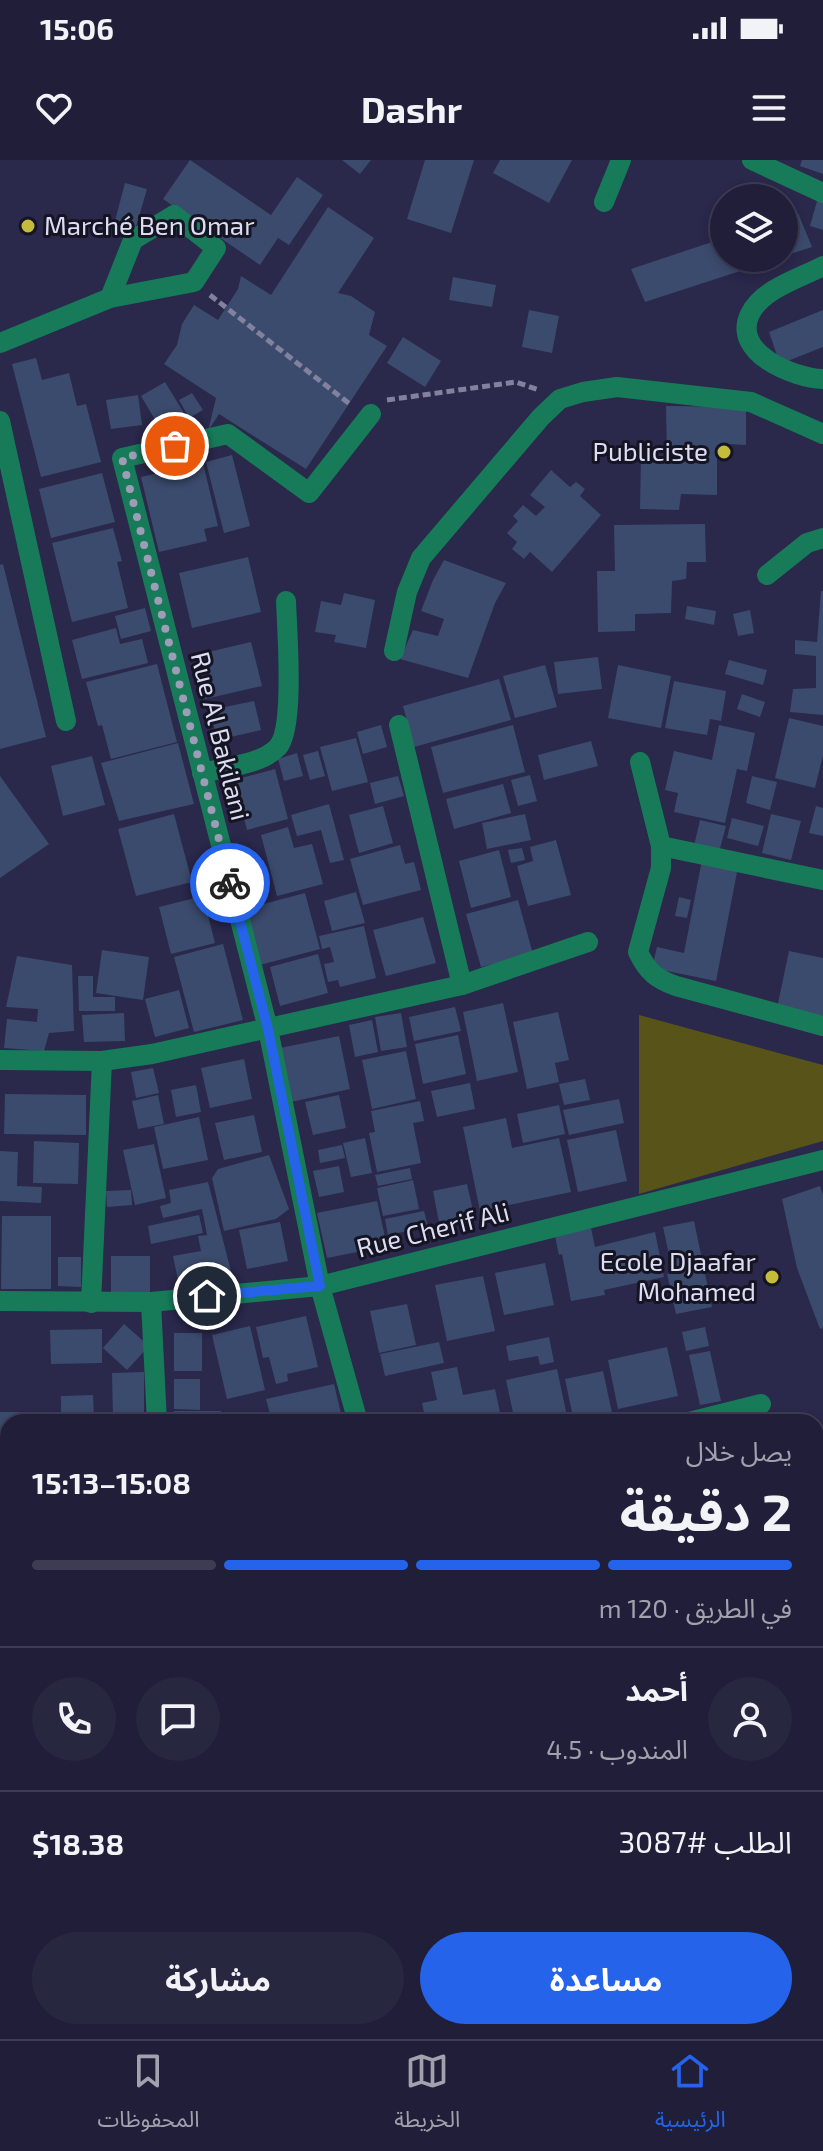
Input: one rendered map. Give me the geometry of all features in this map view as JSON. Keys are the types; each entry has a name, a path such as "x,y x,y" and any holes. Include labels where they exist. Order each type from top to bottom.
{"street":[{"path":"604,202 621,160"},
{"path":"752,160 823,193"},
{"path":"0,343 110,298 194,282 216,248 174,215 133,240 110,298"},
{"path":"823,266 768,294 750,313 746,329 761,355 780,369 801,377 823,379"},
{"path":"394,651 407,592 421,558 541,417 560,399 617,387 751,402 823,434"},
{"name":"Rue Al Bakilani","path":"356,1414 320,1286 268,1029 122,458 228,434 309,493 369,407"},
{"path":"0,421 66,721"},
{"path":"767,575 807,543 823,538"},
{"path":"202,773 259,759 278,747 287,726 286,601"},
{"path":"399,725 462,985"},
{"path":"640,762 661,846 661,868 638,952 646,967 659,980 676,986 823,1026"},
{"path":"661,846 823,880"},
{"path":"0,1060 102,1061 152,1054 462,985 588,942"},
{"path":"91,1303 102,1061"},
{"name":"Rue Cherif Ali","path":"0,1301 151,1302 320,1286 823,1160"},
{"path":"151,1302 157,1414"},
{"path":"721,1414 761,1404"}],"path":[{"path":"194,282 369,407 516,382 545,391"}],"shaded area":[{"path":"639,1015 823,1065 823,1141 639,1194"}],"building":[{"path":"190,160 271,215 297,177 323,195 289,245 278,238 260,265 163,199"},
{"path":"342,160 371,160 360,174"},
{"path":"425,160 474,160 451,233 407,219"},
{"path":"500,160 572,160 549,203 493,173"},
{"path":"802,160 823,160 823,174 800,166"},
{"path":"125,183 147,189 134,234 113,228"},
{"path":"817,201 823,202 823,230 810,226"},
{"path":"328,207 374,238 338,293 351,296 375,312 369,335 387,346 306,469 219,414 208,431 216,398 164,364 177,345 182,324 194,305 218,320 238,289 241,276 271,295"},
{"path":"798,213 812,247 798,252"},
{"path":"710,243 710,272 737,272 645,302 631,269"},
{"path":"453,277 496,285 492,307 449,300"},
{"path":"529,310 559,316 552,353 522,347"},
{"path":"823,310 823,347 780,364 769,332"},
{"path":"403,337 441,361 425,387 387,363"},
{"path":"36,358 42,380 69,373 77,406 86,404 101,462 41,477 12,364"},
{"path":"165,382 187,418 163,433 141,396"},
{"path":"192,393 203,410 189,418 179,400"},
{"path":"138,395 142,425 111,429 106,400"},
{"path":"666,406 746,407 746,445 727,444 726,456 717,455 717,495 681,494 679,510 640,509 641,455 667,456"},
{"path":"232,455 250,526 224,533 206,462"},
{"path":"203,463 218,526 204,529 207,541 159,552 141,477"},
{"path":"551,470 570,487 576,482 585,489 580,496 601,515 552,572 530,552 524,559 512,549 517,542 507,533 518,521 513,516 523,505 536,516 545,507 530,495"},
{"path":"102,473 115,522 51,538 39,489"},
{"path":"705,524 706,562 687,562 686,579 672,581 671,613 635,614 635,631 598,632 597,571 615,571 614,525"},
{"path":"113,528 122,561 117,562 128,608 72,622 52,543"},
{"path":"248,557 261,612 192,628 179,573"},
{"path":"444,560 506,583 495,603 468,678 400,659 413,630 438,636 444,619 421,611"},
{"path":"3,564 46,737 0,749 0,565"},
{"path":"821,591 823,715 790,712 793,689 816,688 816,656 795,654 795,640 817,642"},
{"path":"344,593 375,600 366,648 334,642 336,635 315,632 321,601 341,605"},
{"path":"687,606 716,611 714,625 685,619"},
{"path":"145,608 151,631 121,639 115,616"},
{"path":"750,610 754,633 738,636 733,614"},
{"path":"116,628 120,644 142,639 148,663 82,679 72,640"},
{"path":"251,642 262,686 205,699 195,655"},
{"path":"598,657 602,689 558,694 554,662"},
{"path":"729,660 767,670 763,685 725,674"},
{"path":"157,664 177,742 111,759 86,682"},
{"path":"545,665 557,707 515,718 503,676"},
{"path":"618,665 671,676 661,728 608,718"},
{"path":"499,679 511,720 414,747 403,706"},
{"path":"674,681 726,691 721,721 710,719 707,735 665,728"},
{"path":"742,694 765,702 760,717 737,709"},
{"path":"254,701 261,730 217,740 210,710"},
{"path":"789,718 823,726 823,755 815,788 775,778"},
{"path":"381,725 387,747 363,754 357,732"},
{"path":"513,725 525,772 443,793 431,747"},
{"path":"719,725 755,733 747,771 737,769 725,823 674,812 678,793 665,790 674,751 712,760"},
{"path":"356,738 368,782 332,791 320,747"},
{"path":"591,741 598,766 544,780 538,755"},
{"path":"178,743 194,804 119,821 101,763"},
{"path":"318,751 325,776 310,780 303,755"},
{"path":"297,753 303,776 284,781 278,759"},
{"path":"92,756 105,805 63,816 51,766"},
{"path":"275,769 288,819 247,830 234,780"},
{"path":"530,775 537,801 518,806 511,780"},
{"path":"0,776 49,844 0,878"},
{"path":"398,776 404,796 375,804 370,783"},
{"path":"752,776 777,782 770,810 746,803"},
{"path":"503,784 511,813 454,829 446,799"},
{"path":"329,804 344,860 330,863 321,830 297,836 291,815"},
{"path":"383,806 393,843 359,853 349,815"},
{"path":"816,806 823,808 823,836 809,833"},
{"path":"174,814 192,882 136,896 118,829"},
{"path":"525,814 531,840 487,849 482,823"},
{"path":"771,814 801,821 791,860 762,853"},
{"path":"732,818 764,826 758,846 727,838"},
{"path":"700,820 726,826 719,852 694,846"},
{"path":"288,827 294,848 312,844 323,884 277,896 261,835"},
{"path":"556,840 571,895 528,906 517,866 533,861 530,847"},
{"path":"400,845 405,864 414,862 421,890 363,905 350,859"},
{"path":"522,848 525,860 511,863 508,850"},
{"path":"499,850 511,897 471,908 459,861"},
{"path":"702,860 738,867 716,981 652,968 657,947 684,953"},
{"path":"356,892 365,923 332,931 324,901"},
{"path":"305,893 320,949 260,965 245,909"},
{"path":"203,896 215,943 171,954 159,907"},
{"path":"679,897 691,900 687,918 675,916"},
{"path":"518,900 533,954 481,967 466,914"},
{"path":"423,917 436,963 386,976 373,930"},
{"path":"364,926 376,978 340,987 338,980 328,982 324,964 334,962 330,947 322,949 319,936"},
{"path":"223,944 243,1020 194,1032 174,957"},
{"path":"102,950 149,957 143,1000 96,993"},
{"path":"789,951 823,958 823,1016 777,1008"},
{"path":"318,954 328,993 280,1006 270,967"},
{"path":"17,956 72,965 74,1031 49,1033 44,1051 4,1048 7,1019 37,1022 38,1009 6,1007"},
{"path":"78,976 93,976 93,997 115,997 115,1011 79,1011"},
{"path":"179,990 189,1028 155,1037 145,999"},
{"path":"503,1003 518,1072 477,1081 463,1012"},
{"path":"455,1007 461,1031 414,1041 409,1017"},
{"path":"558,1012 569,1060 555,1063 559,1082 527,1089 513,1022"},
{"path":"124,1013 125,1041 84,1042 82,1015"},
{"path":"401,1013 407,1047 381,1051 375,1017"},
{"path":"372,1020 378,1052 355,1057 349,1025"},
{"path":"458,1035 466,1074 423,1084 415,1044"},
{"path":"339,1036 350,1089 291,1102 280,1048"},
{"path":"406,1051 416,1099 372,1109 362,1060"},
{"path":"244,1059 252,1099 210,1108 201,1068"},
{"path":"153,1068 159,1093 136,1098 131,1072"},
{"path":"585,1079 590,1100 564,1105 559,1084"},
{"path":"470,1083 475,1109 437,1117 431,1091"},
{"path":"196,1085 201,1112 176,1117 171,1090"},
{"path":"5,1094 86,1095 86,1135 4,1134"},
{"path":"158,1095 164,1124 138,1129 132,1101"},
{"path":"339,1095 346,1128 313,1135 305,1102"},
{"path":"619,1099 624,1123 569,1135 563,1110"},
{"path":"420,1101 424,1121 413,1123 421,1163 377,1172 369,1133 375,1132 371,1111"},
{"path":"559,1105 565,1134 523,1143 517,1114"},
{"path":"254,1115 262,1152 224,1160 215,1123"},
{"path":"199,1117 208,1160 163,1169 154,1127"},
{"path":"506,1118 512,1148 559,1138 571,1192 480,1211 463,1127"},
{"path":"616,1130 627,1181 578,1192 567,1140"},
{"path":"365,1138 372,1173 351,1177 343,1143"},
{"path":"34,1141 79,1143 78,1184 33,1183"},
{"path":"154,1144 166,1198 135,1205 123,1150"},
{"path":"342,1145 345,1158 320,1163 318,1150"},
{"path":"0,1151 18,1152 17,1186 42,1187 41,1203 0,1201"},
{"path":"269,1155 289,1209 276,1219 224,1231 212,1178 218,1169"},
{"path":"339,1166 344,1192 319,1197 313,1171"},
{"path":"410,1168 412,1179 378,1186 375,1175"},
{"path":"413,1180 419,1209 383,1216 377,1188"},
{"path":"208,1182 233,1279 180,1290 173,1256 201,1251 198,1236 207,1235 202,1209 163,1218 160,1206 171,1203 169,1190"},
{"path":"467,1184 474,1215 439,1222 433,1191"},
{"path":"820,1186 823,1195 823,1328 820,1329 797,1268 782,1199"},
{"path":"131,1190 132,1205 107,1207 106,1191"},
{"path":"377,1201 387,1246 327,1258 317,1213"},
{"path":"424,1211 428,1227 388,1235 385,1219"},
{"path":"199,1215 203,1233 151,1244 148,1226"},
{"path":"2,1216 51,1216 51,1289 1,1289"},
{"path":"694,1221 712,1307 676,1314 667,1274 673,1273 663,1227"},
{"path":"280,1222 288,1261 247,1269 239,1230"},
{"path":"591,1228 595,1247 655,1232 664,1277 604,1290 605,1295 571,1301 562,1254 559,1255 555,1236"},
{"path":"111,1256 150,1256 150,1294 111,1294"},
{"path":"58,1257 81,1257 81,1287 58,1286"},
{"path":"545,1263 554,1305 504,1315 495,1273"},
{"path":"483,1276 495,1331 447,1341 435,1285"},
{"path":"407,1304 416,1345 379,1353 370,1311"},
{"path":"306,1316 318,1367 287,1374 288,1381 276,1384 269,1357 263,1358 256,1327"},
{"path":"124,1324 149,1346 127,1370 103,1348"},
{"path":"250,1326 265,1390 227,1399 212,1335"},
{"path":"705,1327 709,1346 686,1351 682,1332"},
{"path":"102,1329 102,1363 51,1364 50,1330"},
{"path":"174,1333 202,1333 202,1371 174,1371"},
{"path":"549,1337 554,1362 540,1365 538,1356 509,1361 506,1346"},
{"path":"439,1342 444,1363 385,1376 380,1354"},
{"path":"667,1347 678,1396 618,1409 608,1360"},
{"path":"710,1351 721,1401 700,1405 689,1355"},
{"path":"457,1367 463,1395 495,1389 500,1414 424,1414 422,1403 437,1400 431,1372"},
{"path":"557,1369 567,1414 513,1414 506,1380"},
{"path":"603,1371 612,1414 572,1414 565,1379"},
{"path":"144,1372 144,1414 113,1414 112,1373"},
{"path":"174,1379 200,1379 200,1410 174,1409"},
{"path":"334,1384 341,1414 270,1414 266,1399"},
{"path":"93,1395 94,1414 61,1414 61,1396"},
{"path":"174,1411 221,1411 221,1414 174,1414"},
{"path":"0,1412 31,1412 31,1414"}],"way so far":[{"path":"175,446 122,458 230,883"}],"place":[{"name":"Marché Ben Omar","path":"28,226"},
{"name":"Publiciste","path":"724,452"},
{"name":"Ecole Djaafar Mohamed","path":"772,1277"}],"route":[{"path":"207,1296 320,1286 268,1029 230,883"}]}
